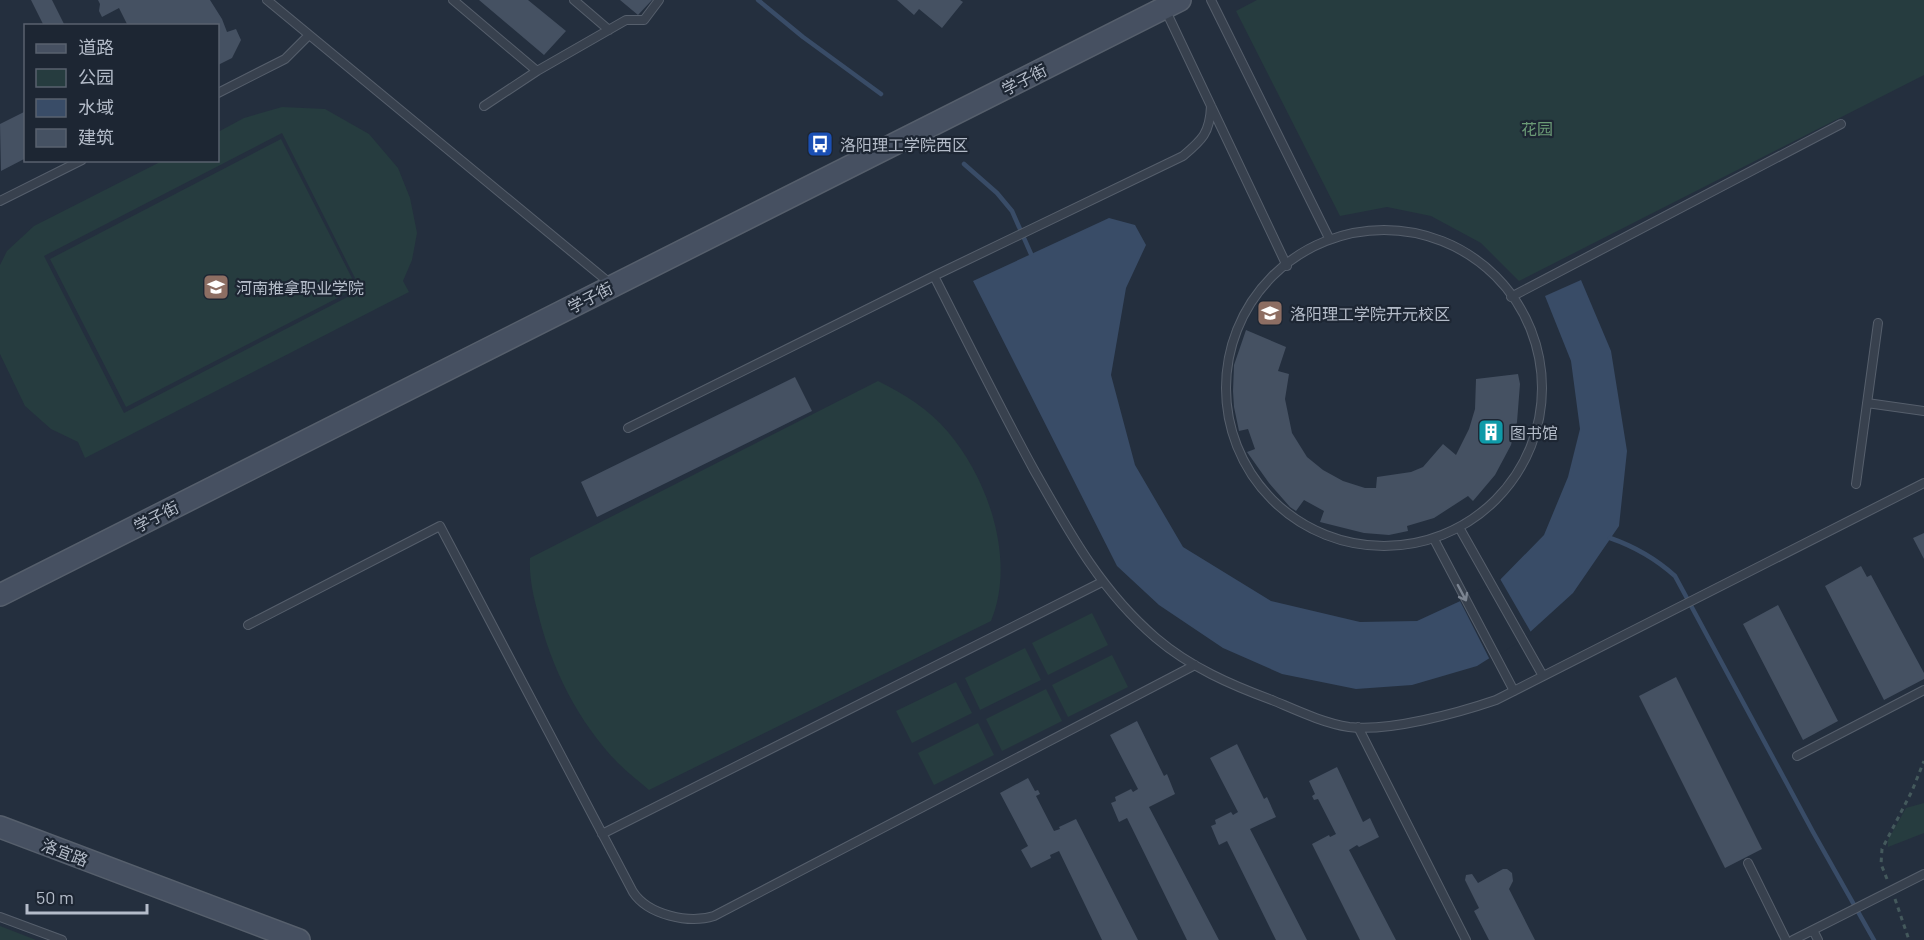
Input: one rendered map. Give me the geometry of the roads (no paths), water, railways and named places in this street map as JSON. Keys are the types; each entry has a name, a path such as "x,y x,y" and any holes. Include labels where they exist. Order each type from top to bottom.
{"street":[{"name":"学子街","path":"0,587 1168,3"},
{"name":"学子街","path":"0,595 608,284"},
{"name":"洛宜路","path":"0,827 299,940"},
{"name":"洛宜路","path":"0,840 265,940"}],"lane":[{"path":"267,0 608,284"},
{"path":"453,0 537,72"},
{"path":"574,0 609,30"},
{"path":"484,106 626,20 644,20 659,0"},
{"path":"1211,0 1329,238"},
{"path":"1168,3 1211,106 1287,266"},
{"path":"219,92 285,59 309,35"},
{"path":"628,428 934,276 1183,156 1198,143 1207,131 1211,106"},
{"path":"1510,297 1841,123"},
{"path":"0,201 78,162"},
{"path":"1368,228 1413,230 1437,238 1470,254 1498,279 1510,297 1531,340 1541,374 1543,401 1540,420 1533,440 1513,479 1483,513 1460,529 1416,547 1390,548 1342,540 1303,525 1274,504 1252,476 1236,443 1228,414 1226,374 1234,330 1262,288 1287,266 1329,238 1368,228"},
{"path":"934,276 1003,413 1073,540 1122,606 1157,639 1215,677 1318,718 1348,726 1372,728 1432,718 1473,708 1514,691 1924,483"},
{"path":"1856,484 1878,323"},
{"path":"1867,403 1924,411"},
{"path":"248,625 440,526 633,892 642,904 652,910 687,919 703,920 1195,665"},
{"path":"1460,529 1543,676"},
{"path":"1435,541 1514,691"},
{"path":"602,834 1102,582"},
{"path":"1797,756 1924,690"},
{"path":"1358,727 1466,940"},
{"path":"1748,863 1786,940"},
{"path":"1793,940 1924,874"},
{"path":"0,917 62,940"},
{"path":"1813,930 1818,940"}],"water":[{"path":"1109,218 1135,225 1146,245 1126,288 1111,375 1135,465 1183,547 1271,601 1360,622 1417,621 1495,585 1544,535 1568,477 1580,429 1571,361 1545,296 1581,280 1611,351 1627,451 1619,526 1573,593 1529,633 1477,666 1412,685 1356,689 1282,674 1223,648 1159,605 1117,566 973,281"}],"waterway":[{"path":"758,0 803,37 881,94"},
{"path":"964,164 997,193 1012,211 1031,254"},
{"path":"1610,538 1645,554 1675,576 1874,940"}],"place":[{"name":"洛阳理工学院西区","path":"820,144"},
{"name":"河南推拿职业学院","path":"216,287"},
{"name":"洛阳理工学院开元校区","path":"1270,313"},
{"name":"图书馆","path":"1491,432"}],"park label":[{"name":"花园","path":"1537,128"}]}
